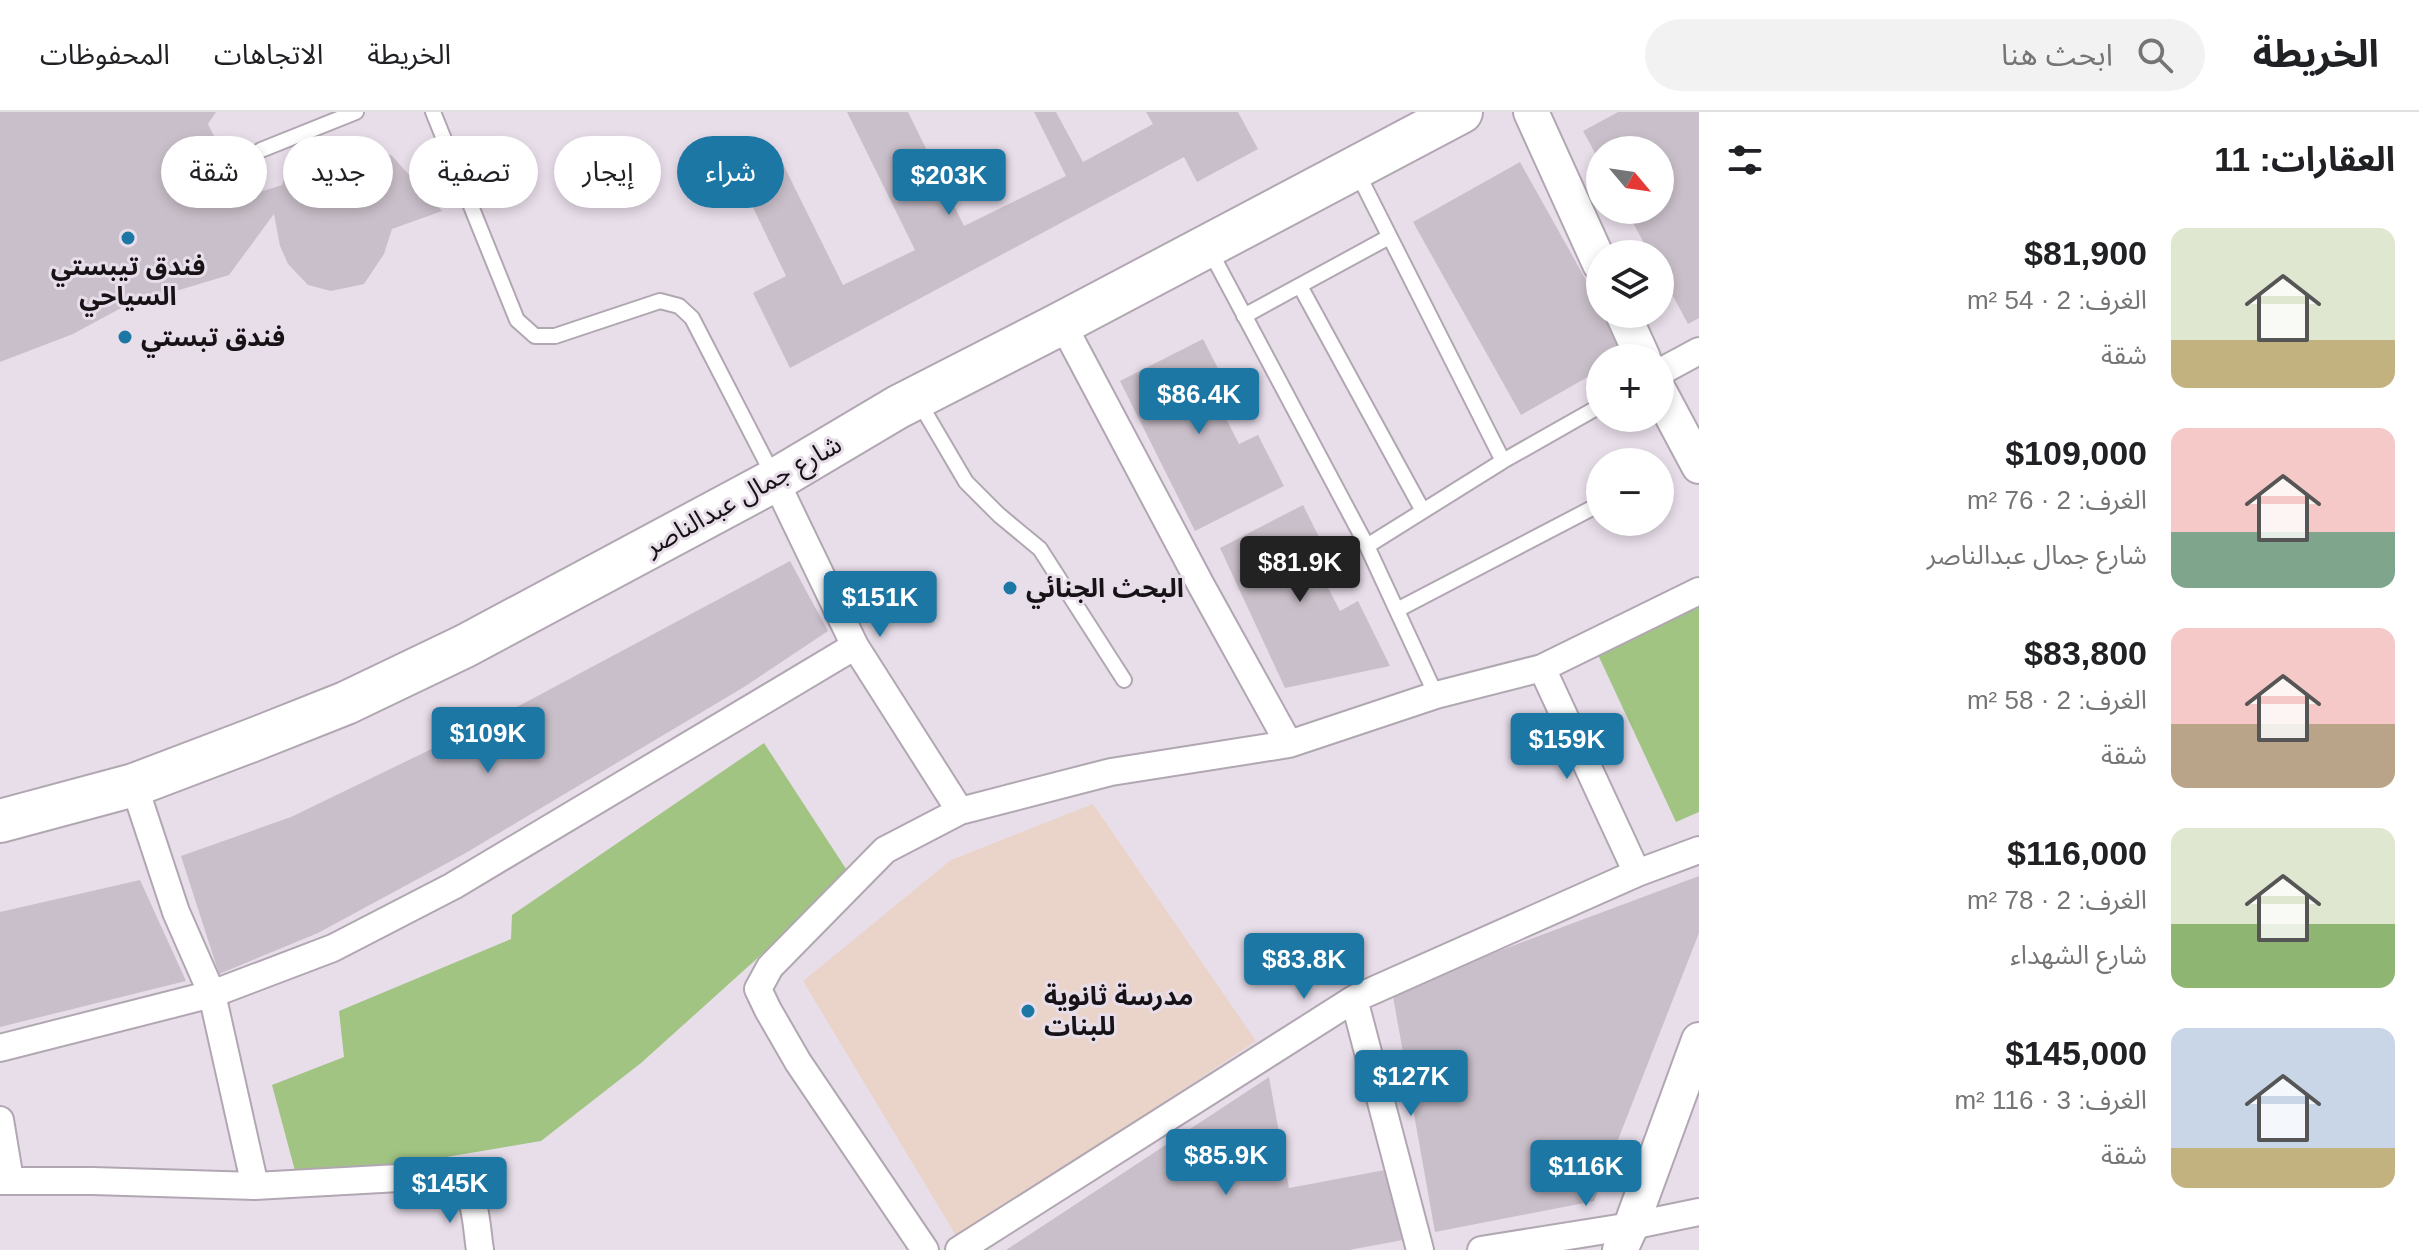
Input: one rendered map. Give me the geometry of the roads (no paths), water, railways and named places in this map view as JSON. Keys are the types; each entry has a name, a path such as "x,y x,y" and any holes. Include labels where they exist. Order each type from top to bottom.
{"main road":[{"name":"شارع جمال عبدالناصر","path":"0,821 134,785 346,703 465,646 775,480 916,397 1461,112"}],"street":[{"path":"1531,112 1589,240"},
{"path":"1062,323 1289,744"},
{"path":"1674,364 1699,351"},
{"path":"1674,419 1699,466"},
{"path":"775,480 855,646 960,811"},
{"path":"925,1250 798,1062 758,989 770,967 885,850 960,811 1111,772 1289,744 1436,695 1542,668 1699,591"},
{"path":"0,1048 212,994 333,948 453,886 855,646"},
{"path":"1542,668 1637,873"},
{"path":"134,785 176,912 212,994 255,1186"},
{"path":"959,1250 1354,999 1637,873 1699,850"},
{"path":"1354,999 1420,1250"},
{"path":"1625,1238 1699,1040"},
{"path":"0,1120 5,1181 255,1186 453,1175 462,1179 469,1191 480,1250"},
{"path":"1481,1250 1625,1238 1699,1212"}],"lane":[{"path":"267,148 356,112"},
{"path":"433,112 517,320 535,336 555,336 660,301 679,306 692,318 775,480"},
{"path":"1354,168 1503,461"},
{"path":"1244,316 1389,237"},
{"path":"1207,245 1367,546 1436,695"},
{"path":"1300,286 1423,511"},
{"path":"916,397 966,482 1040,549 1124,680"},
{"path":"1367,546 1503,461 1586,414"},
{"path":"1397,610 1586,511"}],"place":[{"name":"فندق تيبستي السياحي","path":"128,238"},
{"name":"فندق تبستي","path":"125,337"},
{"name":"البحث الجنائي","path":"1010,588"},
{"name":"مدرسة ثانوية للبنات","path":"1028,1011"}]}
